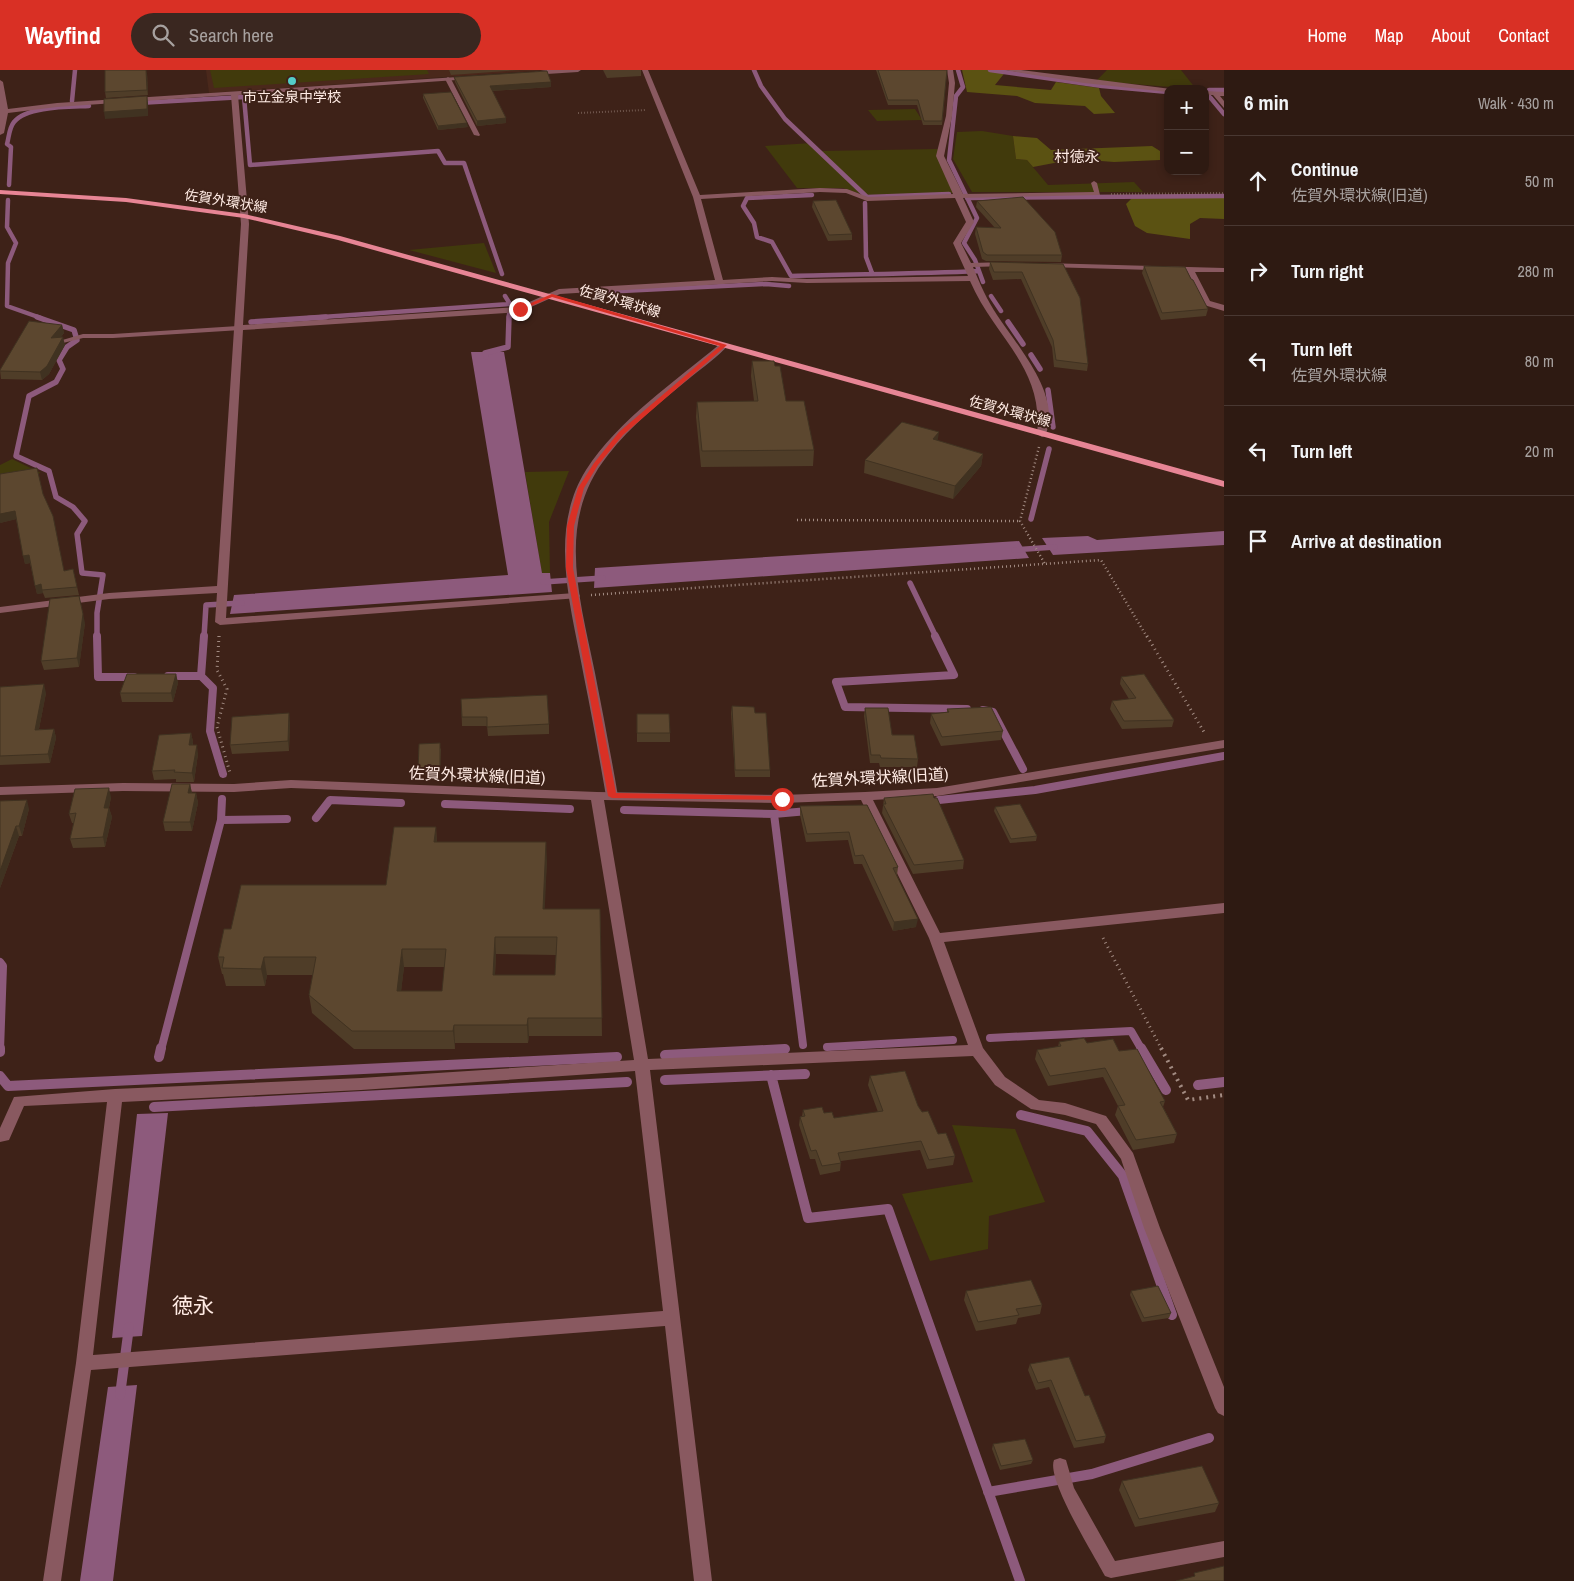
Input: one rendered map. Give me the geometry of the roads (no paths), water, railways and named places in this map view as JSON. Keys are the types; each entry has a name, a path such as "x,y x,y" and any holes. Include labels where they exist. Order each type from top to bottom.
{"main road":[{"name":"佐賀外環状線","path":"0,192 126,200 244,216 340,238 1224,484"}],"street":[{"path":"527,73 578,70"},
{"path":"645,70 663,110 697,197 719,281"},
{"path":"950,70 952,83 949,116 940,156 960,196 970,222 957,243 985,302 1033,373 1042,396 1044,426 1042,434"},
{"path":"1007,70 1084,82 1164,90"},
{"path":"5,111 57,105 235,96 477,77"},
{"path":"0,82 5,111 0,133"},
{"path":"1209,93 1224,94"},
{"path":"1215,94 1224,106"},
{"path":"235,96 244,216 220,622 576,596"},
{"path":"697,197 820,190 847,191 867,200 960,196"},
{"path":"238,328 520,309 559,292 719,281 971,271 985,264 1015,264"},
{"path":"1034,265 1224,270"},
{"path":"1190,270 1207,303 1224,308"},
{"path":"704,1581 642,1065 605,796 576,596 570,568 570,526 581,488 596,464 621,434 724,345"},
{"path":"0,610 109,596 221,599"},
{"name":"佐賀外環状線(旧道)","path":"0,791 123,787 234,788 292,784 605,796 782,799 865,796 937,792 1218,745"},
{"path":"865,796 936,938 977,1050 1000,1081 1036,1105 1065,1109 1102,1120 1128,1157 1152,1228 1224,1408"},
{"path":"936,938 1224,908"},
{"path":"0,1136 4,1136 19,1101 361,1084 642,1065 977,1050"},
{"path":"52,1581 84,1363 115,1096"},
{"path":"84,1363 111,1363 672,1318"}],"lane":[{"path":"448,79 478,134"},
{"path":"960,196 1098,194 1094,183"},
{"path":"63,341 83,336 114,336 238,328"},
{"path":"1060,1465 1067,1490 1111,1570 1224,1549"}],"waterway":[{"path":"72,101 75,70"},
{"path":"754,70 761,86 785,119 867,197 949,194"},
{"path":"958,70 963,87 956,96 949,160 967,198"},
{"path":"990,70 1102,86 1164,92"},
{"path":"1209,90 1224,90"},
{"path":"1209,96 1224,114"},
{"path":"138,103 244,97 250,165 438,151 445,163 464,163 502,274"},
{"path":"9,185 11,147 7,144 14,122 20,117 38,110 89,106"},
{"path":"812,195 747,198 743,206 754,223 757,237 772,242 791,276 978,271"},
{"path":"967,198 1224,196"},
{"path":"967,198 977,218 964,243 975,260 983,282"},
{"path":"8,200 7,227 16,243 8,263 7,306 41,318"},
{"path":"865,203 866,257 872,273"},
{"path":"581,293 766,284 789,286"},
{"path":"308,318 510,304 505,296"},
{"path":"991,296 1001,311"},
{"path":"37,317 74,330 77,340 67,347 59,360 63,369 56,382 29,396 16,456 49,471 56,497 73,507 85,521 77,534 82,573 103,575 97,613 97,636"},
{"path":"251,322 326,317"},
{"path":"486,357 485,353 508,347 509,317"},
{"path":"1008,322 1023,344"},
{"path":"1031,355 1040,369"},
{"path":"1048,390 1053,427"},
{"path":"1031,519 1049,449"},
{"path":"1014,550 1055,547"},
{"path":"543,582 603,578"},
{"path":"910,583 936,637"},
{"path":"204,637 206,605 242,603"},
{"path":"97,636 98,677 134,677"},
{"path":"201,676 204,636"},
{"path":"935,636 954,675 836,682 845,707 967,709"},
{"path":"168,676 201,676"},
{"path":"201,676 213,688 210,731 223,774"},
{"path":"983,710 993,712 1023,769"},
{"path":"939,800 1035,790 1224,756"},
{"path":"221,820 222,799"},
{"path":"316,818 330,800 401,803"},
{"path":"445,804 570,809"},
{"path":"624,810 774,814"},
{"path":"774,814 808,811"},
{"path":"774,814 803,1045"},
{"path":"221,820 287,819"},
{"path":"161,1050 221,820"},
{"path":"0,962 3,966 0,1050"},
{"path":"990,1038 1131,1031 1142,1050"},
{"path":"827,1047 953,1040"},
{"path":"159,1057 161,1048"},
{"path":"1141,1048 1166,1090"},
{"path":"665,1055 785,1049 774,1050"},
{"path":"0,1076 8,1086 617,1057"},
{"path":"771,1075 805,1074"},
{"path":"665,1080 771,1075"},
{"path":"771,1075 808,1218 888,1209 988,1492"},
{"path":"154,1107 627,1082"},
{"path":"1198,1085 1224,1082"},
{"path":"1021,1115 1087,1131 1123,1176 1172,1315"},
{"path":"120,1395 129,1327"},
{"path":"988,1492 1092,1474 1209,1438"},
{"path":"988,1492 1020,1581"}],"place":[{"name":"市立金泉中学校","path":"292,81"}],"district":[{"name":"村徳永","path":"1077,156"},
{"name":"徳永","path":"193,1305"}]}
